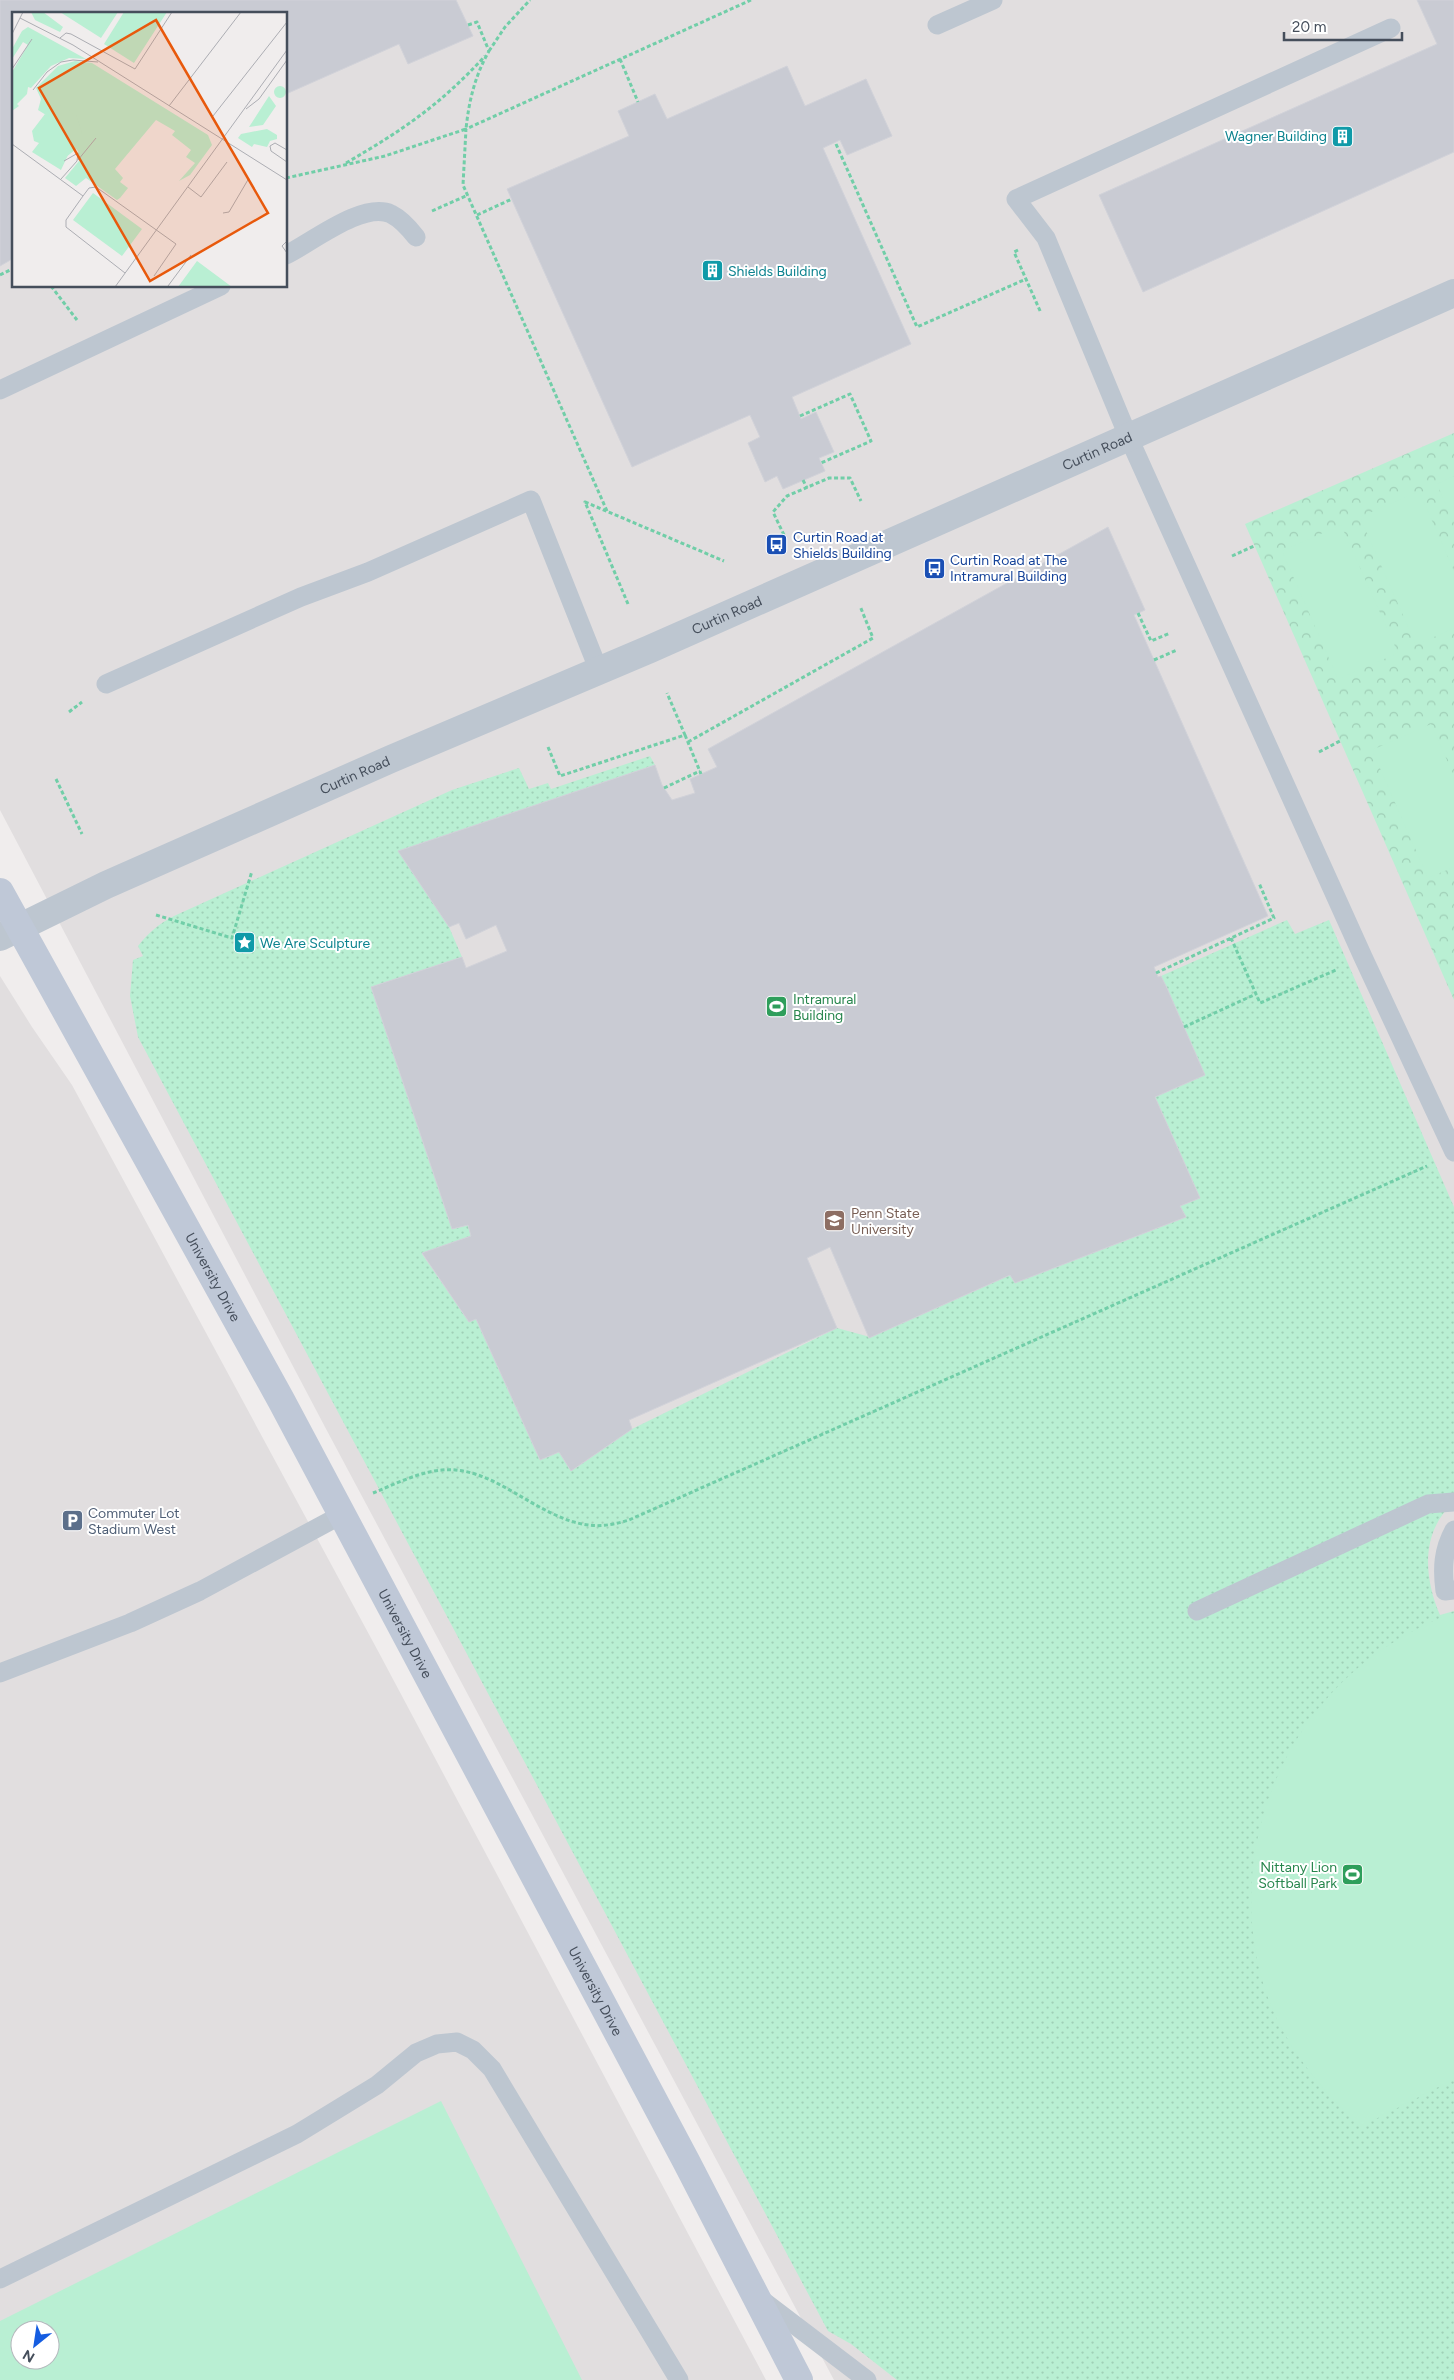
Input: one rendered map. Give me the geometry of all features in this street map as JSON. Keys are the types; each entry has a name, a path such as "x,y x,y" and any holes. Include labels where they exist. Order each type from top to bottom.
{"main road":[{"name":"University Drive","path":"0,892 10,932 266,1375 682,2152 799,2380"}],"street":[{"name":"Curtin Road","path":"10,932 124,877 391,759 599,671 1454,293"}],"lane":[{"path":"937,25 993,0"},
{"path":"1392,28 1016,199 1046,238 1128,436 1454,1152"},
{"path":"288,255 327,231 374,211 390,213 410,230"},
{"path":"0,390 217,288"},
{"path":"106,684 301,597 368,572 531,500 599,671"},
{"path":"1196,1611 1428,1504 1454,1502"},
{"path":"0,1673 130,1623 200,1591 341,1516"},
{"path":"1454,1530 1446,1545 1442,1570 1445,1591 1454,1590"},
{"path":"0,2279 298,2134 377,2085 416,2053 437,2044 457,2042 473,2050 492,2069 679,2380"},
{"path":"755,2295 867,2380"}],"path":[{"path":"530,0 505,27 480,67 468,106 464,185 607,511"},
{"path":"288,178 385,156 466,129 751,0"},
{"path":"468,25 477,22 489,51"},
{"path":"342,166 417,120 464,79 489,51"},
{"path":"620,59 638,102"},
{"path":"836,144 917,327 1026,279"},
{"path":"410,230 468,195"},
{"path":"477,215 512,199"},
{"path":"0,275 12,269"},
{"path":"53,288 95,344"},
{"path":"800,416 850,394 871,441 821,463"},
{"path":"784,535 774,512 787,496 829,478 850,478 861,501"},
{"path":"803,480 807,488"},
{"path":"628,604 585,502 724,561"},
{"path":"1232,556 1254,546"},
{"path":"688,742 873,638 860,606"},
{"path":"1138,613 1149,642 1170,633"},
{"path":"1154,660 1177,650"},
{"path":"664,788 701,773 667,693"},
{"path":"548,747 560,776 685,735"},
{"path":"1320,752 1340,741"},
{"path":"56,779 82,834"},
{"path":"156,915 232,938 252,871"},
{"path":"1156,972 1274,918 1259,883"},
{"path":"1264,908 1269,905"},
{"path":"1231,938 1260,1003 1364,957"},
{"path":"1184,1027 1256,994"},
{"path":"373,1493 428,1472 443,1469 462,1471 484,1477 548,1513 569,1522 589,1526 609,1525 629,1520 1436,1162"}],"shaded area":[{"name":"Penn State University","path":"0,0 1454,0 1454,2380 834,2380 325,1427 0,810"},
{"path":"0,976 72,1085 378,1651 766,2380 0,2380"}],"green space":[{"path":"1454,433 1454,1000 1245,524"},
{"path":"1454,476 1454,523 1437,484"},
{"path":"1419,491 1454,571 1454,628 1416,645 1360,517"},
{"path":"1341,525 1398,653 1338,679 1282,551"},
{"path":"1431,724 1454,776 1454,867 1428,878 1372,750"},
{"path":"650,756 655,765 399,851 449,927 462,957 371,987 452,1229 468,1225 471,1236 422,1254 469,1322 476,1319 540,1460 559,1452 571,1471 632,1429 837,1328 870,1337 1010,1275 1015,1282 1186,1217 1180,1206 1200,1198 1155,1097 1161,976 1287,920 1295,934 1329,920 1454,1207 1454,1502 1435,1527 1430,1541 1428,1571 1440,1615 1454,1611 1454,2380 897,2380 851,2344 828,2331 138,1037 130,996 133,960 143,956 138,946 146,937 159,925 174,916 452,790 519,768 529,789 548,783 551,789"},
{"name":"Nittany Lion Softball Park","path":"1454,1613 1454,2079 1360,2127 1318,2082 1294,2050 1267,1995 1255,1945 1251,1894 1257,1843 1270,1794 1292,1748 1321,1706 1357,1669 1399,1639"},
{"path":"441,2101 582,2380 0,2380 0,2321"}],"building":[{"path":"0,0 456,0 473,36 408,64 399,44 288,93 288,12 12,12 12,259 0,266"},
{"name":"Wagner Building","path":"1417,0 1454,0 1454,152 1143,292 1099,195 1437,44"},
{"name":"Shields Building","path":"787,66 805,106 866,79 892,136 847,155 840,140 823,148 911,344 792,397 801,419 816,412 834,452 819,458 825,471 783,489 777,476 765,482 748,443 760,437 750,415 632,467 507,189 629,136 618,111 655,94 667,119"},
{"name":"Intramural Building","path":"1108,527 1145,610 1134,615 1268,916 1154,967 1158,977 1161,976 1167,988 1205,1075 1155,1097 1200,1198 1180,1206 1186,1217 1015,1283 1010,1275 869,1338 830,1247 807,1258 837,1328 629,1420 632,1429 571,1471 559,1452 540,1460 476,1319 469,1322 422,1253 471,1236 468,1225 452,1229 371,987 462,957 466,968 507,951 496,925 466,939 459,923 449,927 398,851 655,765 662,785 672,800 695,793 690,779 717,767 708,749"}],"place":[{"name":"Wagner Building","path":"1343,136"},
{"name":"Shields Building","path":"712,271"},
{"name":"Curtin Road at Shields Building","path":"777,545"},
{"name":"Curtin Road at The Intramural Building","path":"934,568"},
{"name":"We Are Sculpture","path":"244,943"},
{"name":"Intramural Building","path":"777,1007"},
{"name":"Penn State University","path":"835,1221"},
{"name":"Commuter Lot Stadium West","path":"72,1521"},
{"name":"Nittany Lion Softball Park","path":"1353,1875"}]}
